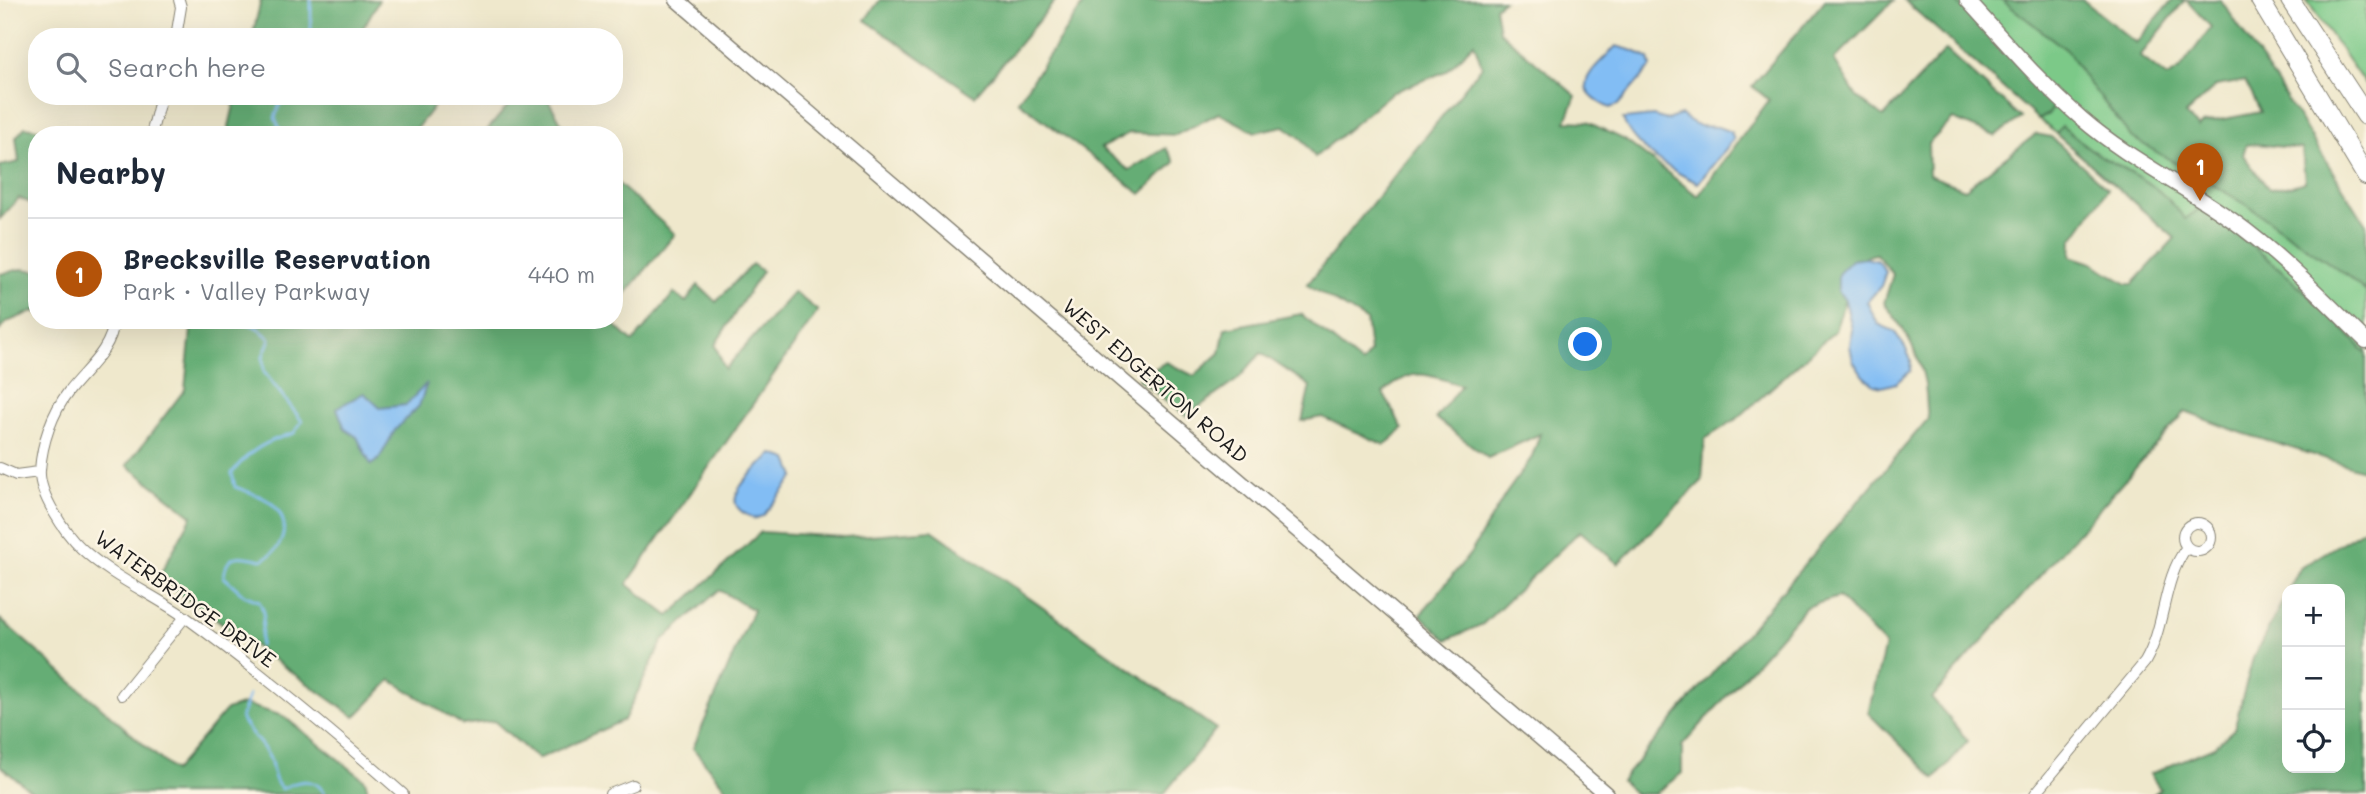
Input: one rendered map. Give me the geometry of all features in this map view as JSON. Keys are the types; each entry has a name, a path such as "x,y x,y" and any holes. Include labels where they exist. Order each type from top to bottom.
{"highway":[{"path":"2260,0 2366,176"},
{"path":"2290,0 2366,116"}],"street":[{"path":"177,28 181,6 179,0"},
{"name":"WEST EDGERTON ROAD","path":"677,0 1606,794"},
{"path":"1967,0 2083,120 2257,239 2366,341"},
{"path":"153,126 159,105"},
{"path":"0,468 16,474 39,472 53,417 69,391 93,365 107,344 111,329"},
{"name":"WATERBRIDGE DRIVE","path":"39,472 48,501 80,548 122,579 186,617 403,794"},
{"path":"2035,794 2145,662 2156,640 2175,567 2188,547"},
{"path":"122,695 186,617"},
{"path":"610,794 633,785"}],"green space":[{"path":"261,0 379,0 363,28 254,28"},
{"path":"880,0 1056,0 975,96 865,20"},
{"path":"1086,0 1504,0 1495,7 1499,31 1576,96 1566,121 1588,122 1625,140 1698,196 1769,100 1752,86 1825,0 1894,0 1834,60 1857,97 1883,117 1946,50 2021,118 1995,136 1953,119 1928,144 1929,175 1965,189 2036,134 2051,137 2108,189 2072,240 2071,256 2092,263 2127,284 2133,284 2175,238 2056,134 2062,126 2094,152 2150,184 2185,219 2201,208 2288,276 2366,353 2366,471 2242,433 2185,412 1932,698 1968,741 1935,779 1868,713 1885,645 1839,597 1806,607 1682,746 1682,773 1655,794 1635,794 1621,781 1928,419 1920,365 1907,337 1884,303 1893,274 1876,254 1852,260 1838,291 1845,300 1835,331 1738,418 1705,439 1702,481 1618,564 1580,531 1483,624 1447,640 1420,615 1470,554 1505,495 1532,457 1540,434 1488,458 1436,418 1461,385 1428,375 1404,378 1383,393 1403,429 1385,445 1322,417 1302,421 1310,386 1261,353 1237,380 1186,416 1138,379 1166,362 1194,376 1220,353 1225,328 1301,314 1362,364 1370,352 1366,320 1307,285 1482,66 1474,43 1447,71 1391,93 1315,157 1302,139 1284,126 1255,132 1219,113 1176,135 1129,133 1101,148 1129,170 1166,148 1175,162 1141,194 1018,101"},
{"path":"1904,0 2036,0 2366,285 2366,400 2157,223"},
{"path":"1904,0 1955,0 2056,103 2049,114 2038,119"},
{"path":"2002,0 2083,0 2136,43 2172,0 2185,0 2140,56 2167,77 2180,69 2211,27 2186,0 2221,0 2366,224 2366,292 2247,205 2131,137 2082,74 2068,51","holes":["2245,81 2261,112 2203,123 2199,127 2185,115 2216,86","2246,145 2302,149 2305,182 2269,189 2243,155"]},
{"path":"2306,0 2366,0 2366,86 2314,11"},
{"path":"234,105 435,105 418,126 229,126"},
{"path":"508,105 551,105 563,126 491,126"},
{"path":"25,127 28,128 28,202 19,198 0,219 0,166 19,162 16,137"},
{"path":"623,188 675,234 623,297"},
{"path":"752,264 762,271 715,345 725,369 794,292 818,311 627,584 669,616 761,532 845,537 932,530 1216,729 1164,794 730,794 693,748 753,610 719,590 663,640 624,720 538,759 494,721 463,725 391,680 355,717 158,578 192,516 127,465 185,389 191,329 619,329 633,342 674,293 686,302 698,285 716,302"},
{"path":"28,270 28,313 7,322 0,330 0,274"},
{"path":"2366,528 2366,794 2154,794 2160,789 2150,774 2214,747 2234,729 2253,658 2282,603 2282,773 2345,773 2345,584 2292,584 2300,568"},
{"path":"0,619 174,771 226,710 244,704 283,716 365,780 369,794 35,794 0,766"}],"water":[{"path":"1616,46 1649,59 1651,67 1618,105 1610,108 1596,101 1586,86 1592,71"},
{"path":"1680,115 1699,126 1718,127 1731,132 1734,139 1698,183 1665,165 1644,149 1628,130 1623,119 1653,116 1667,120"},
{"path":"1866,258 1878,261 1886,272 1881,286 1867,302 1878,324 1894,331 1911,360 1910,371 1896,383 1882,387 1874,385 1853,361 1850,346 1852,329 1845,300 1838,291 1838,274 1852,260"},
{"path":"427,383 419,406 395,430 379,459 371,465 357,437 345,429 337,408 364,393 380,408 406,405"},
{"path":"773,454 788,459 795,476 763,516 754,519 740,510 736,496 753,472"}],"waterway":[{"path":"311,0 311,28"},
{"path":"279,105 275,118 279,126"},
{"path":"259,329 270,339 263,356 264,372 302,421 294,433 259,447 232,473 235,487 270,502 282,517 284,526 281,541 270,555 262,560 236,557 225,569 224,577 244,595 259,601 264,612 260,646"},
{"path":"249,695 241,718 267,753 279,786 282,789 306,781 316,784 325,794"}],"place":[{"name":"Brecksville Reservation","path":"2200,201"}]}
